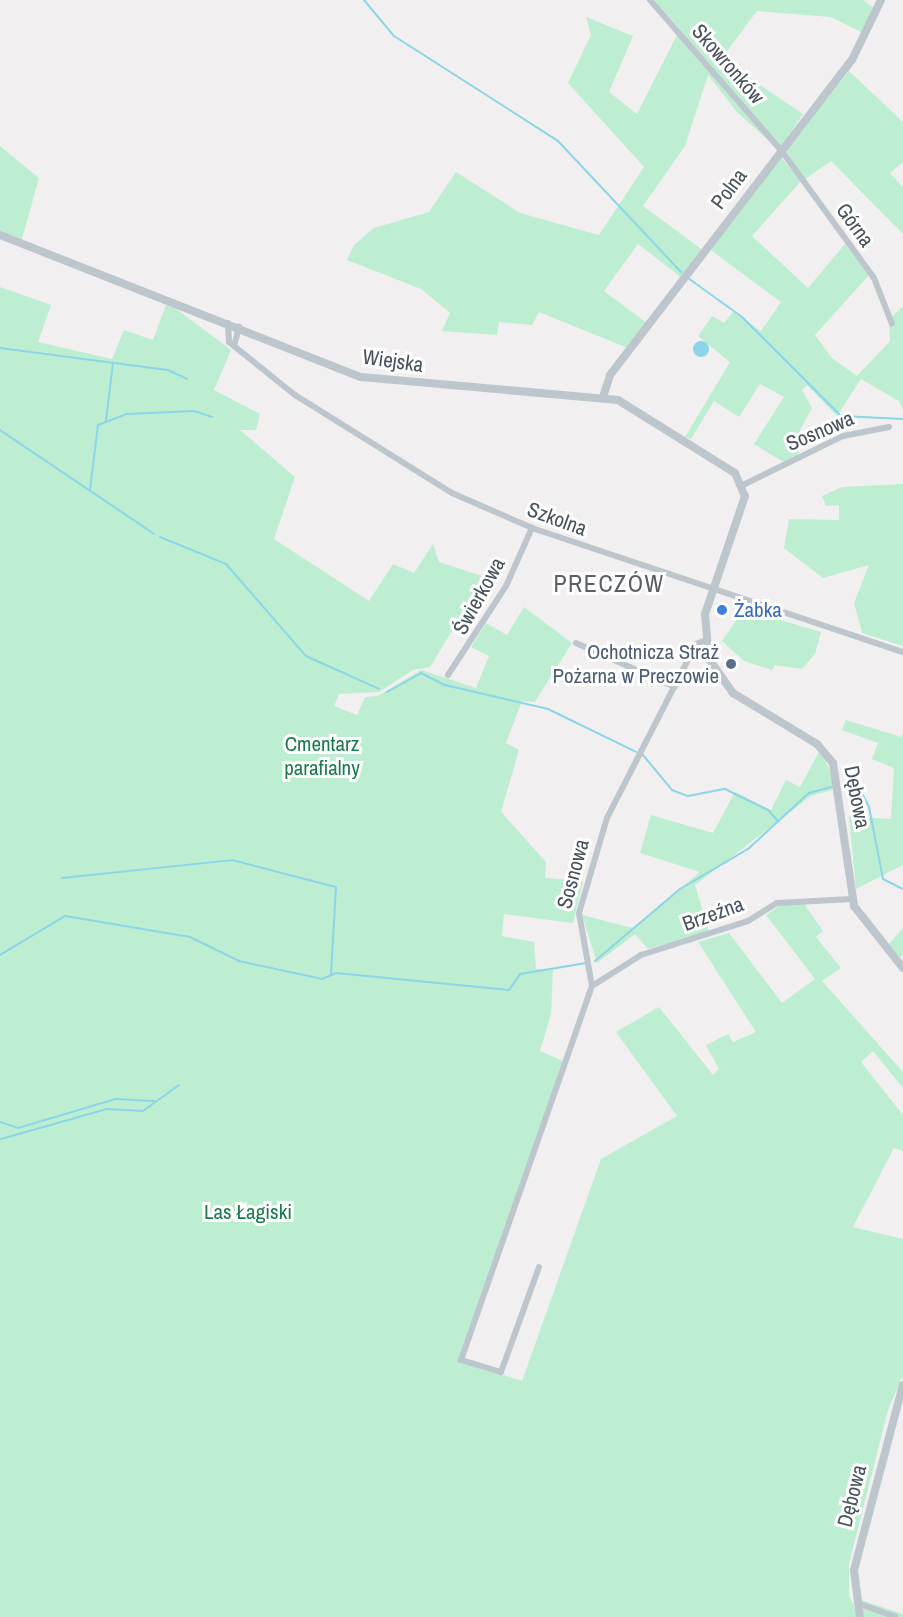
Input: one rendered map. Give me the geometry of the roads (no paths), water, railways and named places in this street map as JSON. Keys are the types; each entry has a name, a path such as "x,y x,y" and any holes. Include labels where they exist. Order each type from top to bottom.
{"street":[{"name":"Skowronków","path":"650,0 781,150"},
{"name":"Polna","path":"603,397 610,375 852,60 881,0"},
{"name":"Górna","path":"781,150 874,278 892,324"},
{"name":"Wiejska","path":"0,235 228,322 362,377 603,397 633,407 728,467 743,485"},
{"path":"228,322 226,338 234,346"},
{"path":"234,346 239,327"},
{"name":"Szkolna","path":"234,346 381,454 532,528 903,652"},
{"name":"Sosnowa","path":"592,986 579,927 590,873 607,818 696,644 704,641 713,590 742,506 743,485 843,436 889,427"},
{"name":"Świerkowa","path":"448,675 506,586 532,528"},
{"name":"Dębowa","path":"704,641 714,669 733,693 817,744 833,763 852,899 903,968"},
{"path":"576,642 675,687"},
{"name":"Brzeźna","path":"592,986 641,955 748,921 777,903 852,899"},
{"path":"539,1267 501,1372 461,1360 592,986"},
{"name":"Dębowa","path":"860,1617 855,1603 856,1561 903,1387"},
{"path":"855,1603 896,1617"}],"water":[{"path":"701,341 709,349 701,357 693,349"}],"waterway":[{"path":"364,0 394,36 558,141 681,272"},
{"path":"688,278 742,317 841,416 903,419"},
{"path":"0,348 168,370 187,379"},
{"path":"106,421 113,362"},
{"path":"90,490 98,425 126,414 194,411 212,417"},
{"path":"0,430 154,534"},
{"path":"160,537 226,564 306,656 379,689"},
{"path":"387,692 421,673 445,685 548,709 636,752"},
{"path":"643,755 672,790 688,796 725,789 768,810 778,821"},
{"path":"844,784 857,784 869,807 883,879 903,889"},
{"path":"595,961 680,889 748,849 809,793 835,786"},
{"path":"62,878 232,860 336,887 331,975"},
{"path":"0,955 65,916 190,937 239,961 322,979 336,973 509,990 520,974 586,963"},
{"path":"1,1139 107,1109 143,1111 179,1085"},
{"path":"0,1122 18,1128 116,1099 154,1101"}],"place":[{"name":"Żabka","path":"722,610"},
{"name":"Ochotnicza Straż Pożarna w Preczowie","path":"731,664"}],"district":[{"name":"PRECZÓW","path":"609,584"}],"park label":[{"name":"Cmentarz parafialny","path":"322,756"},
{"name":"Las Łagiski","path":"248,1212"}]}
